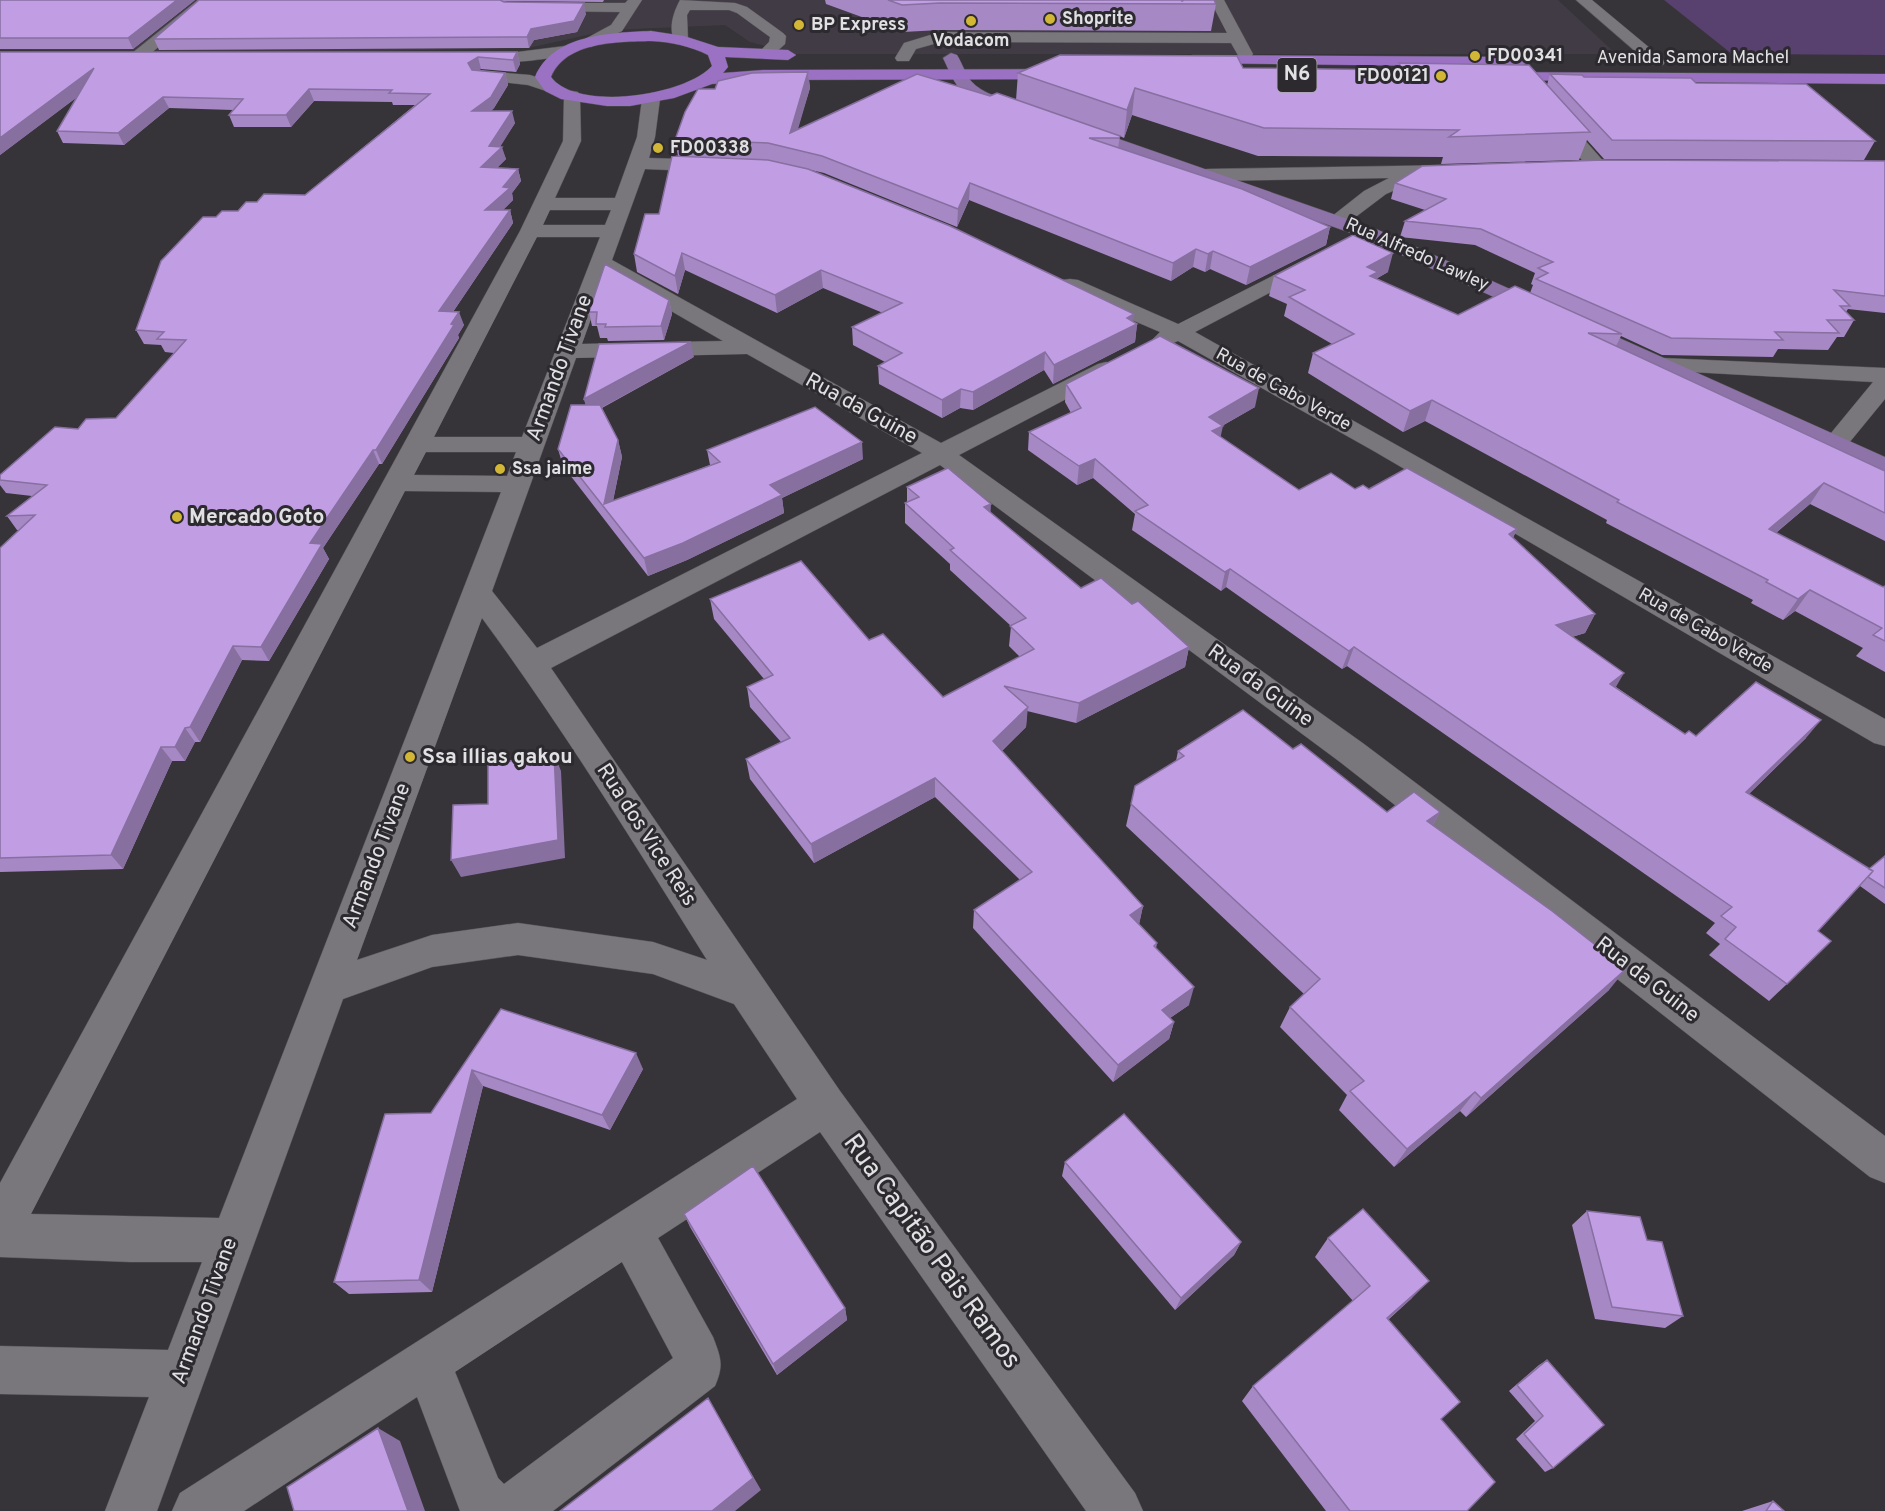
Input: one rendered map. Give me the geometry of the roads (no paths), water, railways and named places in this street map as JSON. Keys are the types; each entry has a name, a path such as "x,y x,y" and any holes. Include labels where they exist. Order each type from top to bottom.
{"highway":[{"path":"714,52 720,67 709,79 685,91 651,99 620,101 562,92 543,78 545,66 566,51 591,42 630,36 680,39 701,44 714,52 805,56"},
{"path":"897,58 1077,74"},
{"path":"709,79 941,62 1065,59"},
{"name":"Avenida Samora Machel","path":"1885,63 1248,60 1180,67 1380,76 1885,79"},
{"path":"1370,61 1380,76"},
{"path":"1604,62 1620,77"},
{"path":"1695,62 1716,78"}],"main road":[{"name":"Rua Alfredo Lawley","path":"941,62 964,84 978,92 1047,119 1368,233 1885,467"}],"street":[{"path":"160,57 131,57 207,0"},
{"path":"1217,0 1248,60"},
{"path":"1583,0 1657,62"},
{"path":"680,39 680,15 686,3 730,6 742,10 778,36 777,44 765,54"},
{"path":"518,7 633,4"},
{"path":"591,42 617,28 633,4"},
{"path":"897,58 909,46 940,37 1237,38"},
{"path":"459,57 517,57 566,51"},
{"path":"0,1228 398,483 530,231 572,141 562,92 530,80 460,75"},
{"path":"1519,77 1604,167 1575,168"},
{"name":"Armando Tivane","path":"131,1511 231,1240 478,593 566,351 638,163 646,137 651,99"},
{"path":"638,163 737,166"},
{"path":"1207,175 1482,171"},
{"path":"1338,221 1359,206 1374,191 1391,182 1424,172"},
{"path":"1305,173 1343,189 1359,206"},
{"path":"543,204 616,217"},
{"path":"530,231 616,217"},
{"path":"532,664 1368,233"},
{"name":"Rua da Guine","path":"600,262 940,453 1352,753 1885,1162"},
{"name":"Rua de Cabo Verde","path":"1051,277 1178,332 1381,445 1885,734"},
{"path":"566,351 751,347"},
{"path":"1663,366 1885,375"},
{"path":"1835,444 1885,382"},
{"path":"417,444 532,445"},
{"path":"398,483 517,484"},
{"name":"Rua dos Vice Reis","path":"478,593 532,664 629,807 748,992"},
{"path":"326,988 432,951 518,939 653,958 748,992"},
{"name":"Rua Capitão Pais Ramos","path":"748,992 825,1105 1117,1511"},
{"path":"198,1511 825,1105"},
{"path":"502,1511 519,1504 564,1472 698,1369 696,1354 630,1232"},
{"path":"0,1236 231,1240"},
{"path":"428,1363 479,1496 495,1511"},
{"path":"0,1370 182,1374"}],"place":[{"name":"Shoprite","path":"1050,19"},
{"name":"Vodacom","path":"971,21"},
{"name":"BP Express","path":"799,25"},
{"name":"FD00341","path":"1475,56"},
{"name":"FD00121","path":"1441,76"},
{"name":"FD00338","path":"658,148"},
{"name":"Ssa jaime","path":"500,469"},
{"name":"Mercado Goto","path":"177,517"},
{"name":"Ssa illias gakou","path":"410,757"}]}
